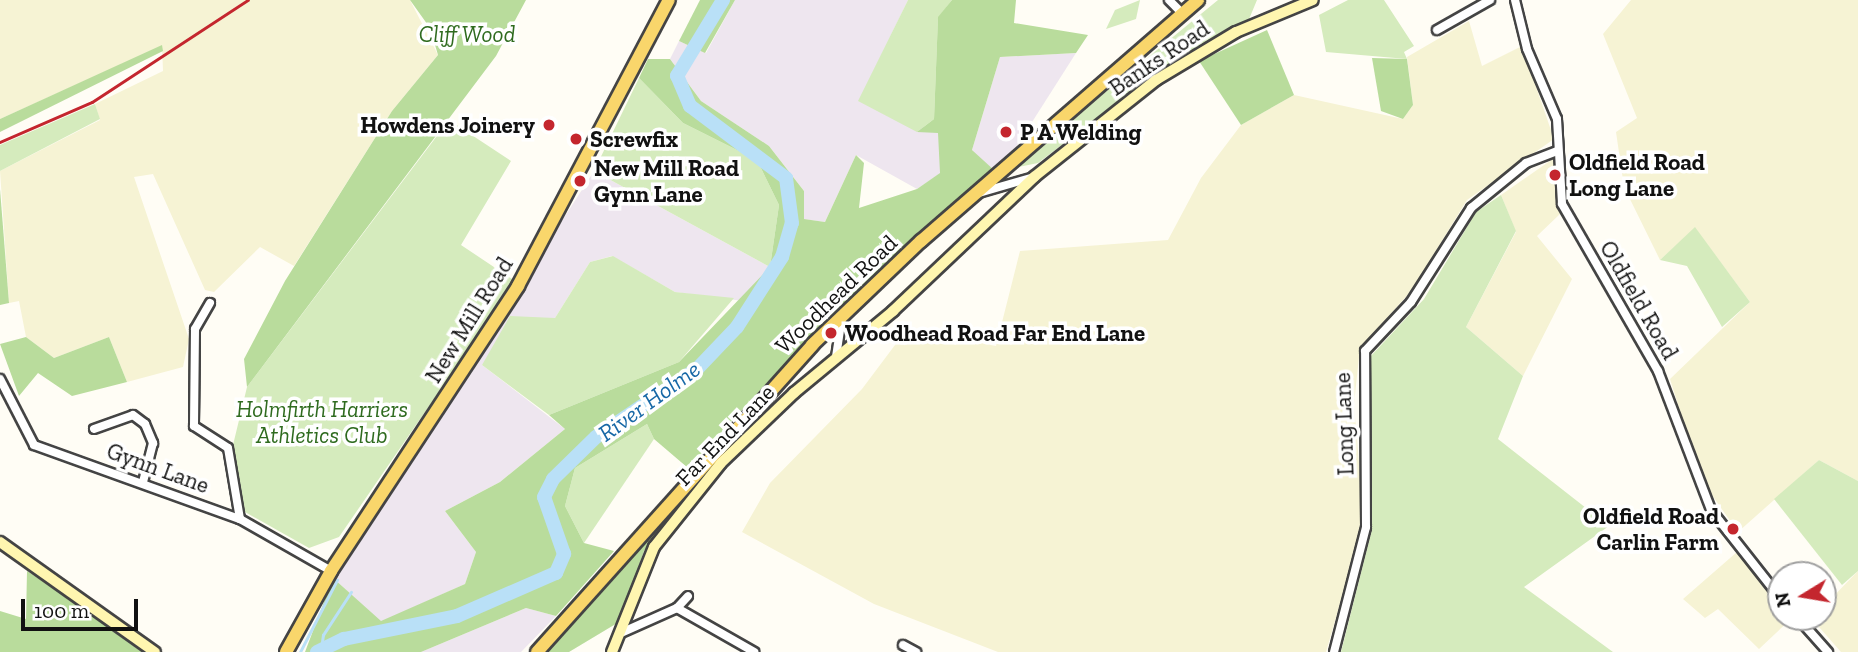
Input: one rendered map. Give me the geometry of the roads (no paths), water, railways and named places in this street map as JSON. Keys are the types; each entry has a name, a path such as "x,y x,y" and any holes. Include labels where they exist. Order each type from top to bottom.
{"main road":[{"name":"New Mill Road","path":"286,652 331,571 518,286 669,0"},
{"name":"Woodhead Road","path":"537,652 842,317 975,194 1198,0"}],"street":[{"path":"1169,0 1182,13"},
{"name":"Banks Road","path":"947,254 1034,177 1156,80 1236,32 1313,0"},
{"path":"1437,30 1490,0"},
{"name":"Oldfield Road","path":"1515,0 1527,49 1557,119 1562,204 1658,371 1696,482 1725,530 1767,582"},
{"name":"Long Lane","path":"1334,652 1366,527 1365,351 1411,302 1471,208 1526,163 1558,151"},
{"path":"975,194 1034,177"},
{"name":"Far End Lane","path":"612,652 623,632 654,547 721,463 947,254"},
{"path":"210,303 195,329 194,426 228,448 240,519"},
{"path":"836,358 842,317"},
{"name":"Gynn Lane","path":"0,379 34,445 144,482 240,519 331,571"},
{"path":"94,429 133,415 145,424 153,443 144,482"},
{"path":"0,542 155,652"},
{"path":"623,632 677,608 688,596"},
{"path":"677,608 754,652"},
{"path":"1809,631 1828,652"},
{"path":"903,645 916,652"}],"waterway":[{"name":"River Holme","path":"317,652 344,639 457,616 556,573 564,554 544,497 553,479 596,437 697,369 737,327 782,257 792,223 786,178 690,106 677,76 723,0"},
{"path":"300,652 337,580"},
{"path":"321,649 323,635 351,592"}],"railway":[{"path":"0,142 92,102 248,0"}],"place":[{"name":"Howdens Joinery","path":"549,125"},
{"name":"P A Welding","path":"1006,132"},
{"name":"Screwfix","path":"576,139"},
{"name":"Oldfield Road Long Lane","path":"1555,175"},
{"name":"New Mill Road Gynn Lane","path":"580,181"},
{"name":"Woodhead Road Far End Lane","path":"831,333"},
{"name":"Oldfield Road Carlin Farm","path":"1733,529"}],"park label":[{"name":"Cliff Wood","path":"467,34"},
{"name":"Holmfirth Harriers Athletics Club","path":"322,422"}]}
